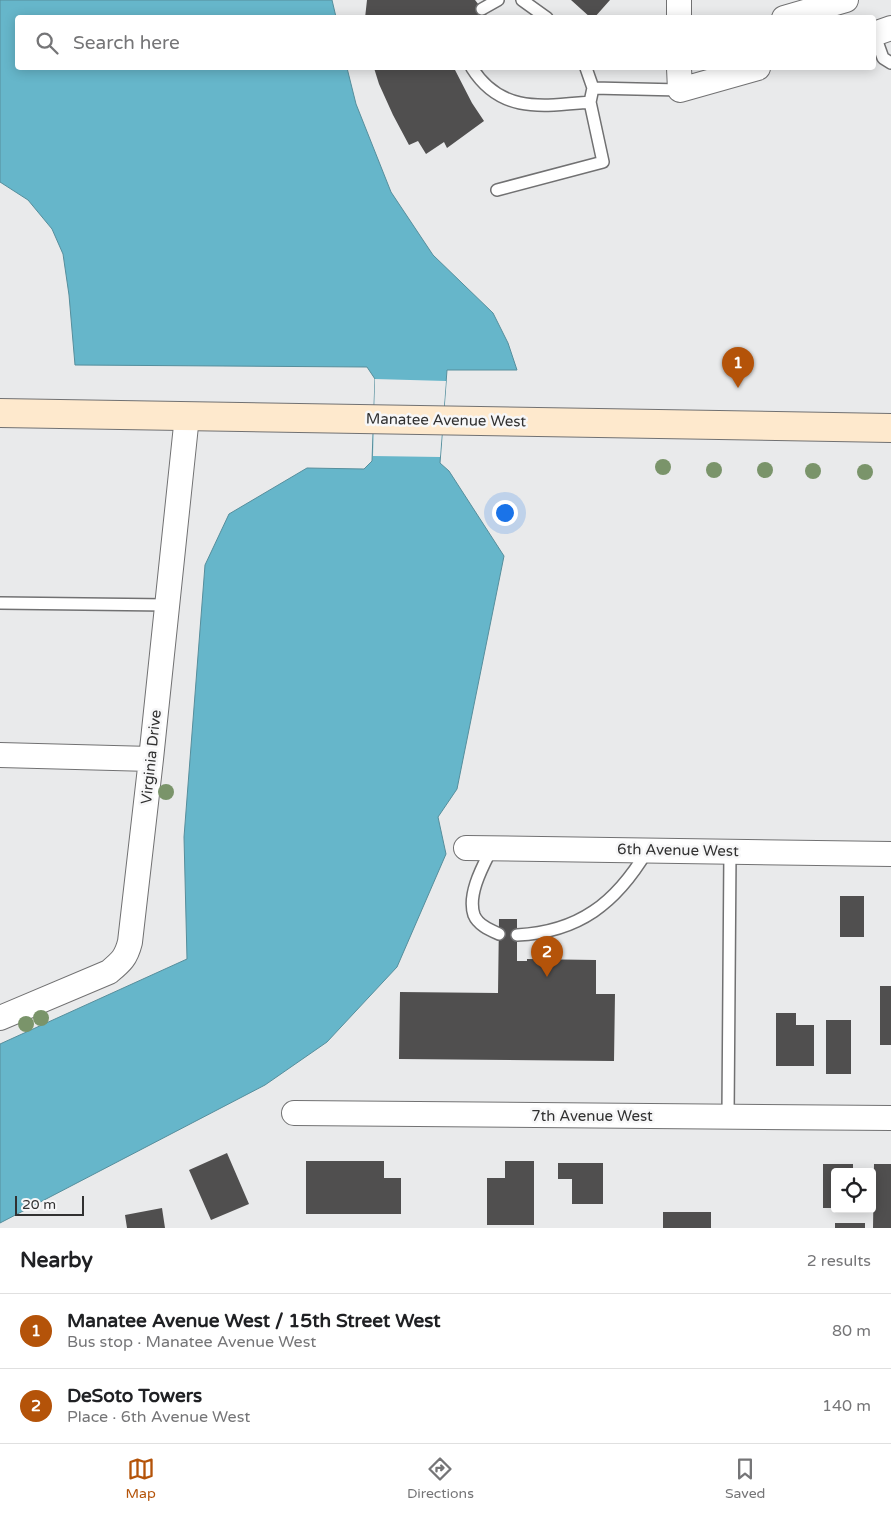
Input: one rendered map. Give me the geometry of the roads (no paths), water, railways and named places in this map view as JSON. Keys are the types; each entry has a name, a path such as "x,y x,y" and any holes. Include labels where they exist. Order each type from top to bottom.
{"main road":[{"name":"Manatee Avenue West","path":"0,413 891,428"}],"street":[{"path":"679,0 679,15"},
{"path":"794,15 846,0"},
{"path":"876,33 891,28"},
{"path":"679,75 735,70"},
{"name":"Virginia Drive","path":"0,1018 109,972 122,961 127,952 130,942 151,759 187,416"},
{"path":"0,755 151,759"},
{"name":"6th Avenue West","path":"466,848 891,854"},
{"name":"7th Avenue West","path":"294,1113 891,1118"}],"lane":[{"path":"482,9 498,0"},
{"path":"522,0 543,15"},
{"path":"876,40 882,58 891,63"},
{"path":"473,70 490,89 509,101 546,105 590,102"},
{"path":"497,190 603,162 590,102 593,88 587,70"},
{"path":"593,88 679,75"},
{"path":"0,603 168,605"},
{"path":"492,848 474,886 474,914 485,927 499,934"},
{"path":"517,936 561,929 591,914 618,892 635,871 647,850"},
{"path":"728,1116 730,851"}],"water":[{"path":"0,0 332,0 336,15 15,15 15,70 348,70 356,104 391,192 433,255 493,313 508,343 517,370 447,370 440,463 449,471 504,556 457,789 438,817 446,854 397,967 327,1042 265,1085 0,1223 0,1044 187,959 184,837 205,565 229,514 307,468 364,469 372,461 375,379 367,367 75,365 69,295 63,254 52,229 28,200 0,182"}],"place":[{"name":"Manatee Avenue West / 15th Street West","path":"738,388"},
{"name":"DeSoto Towers","path":"547,977"}]}
